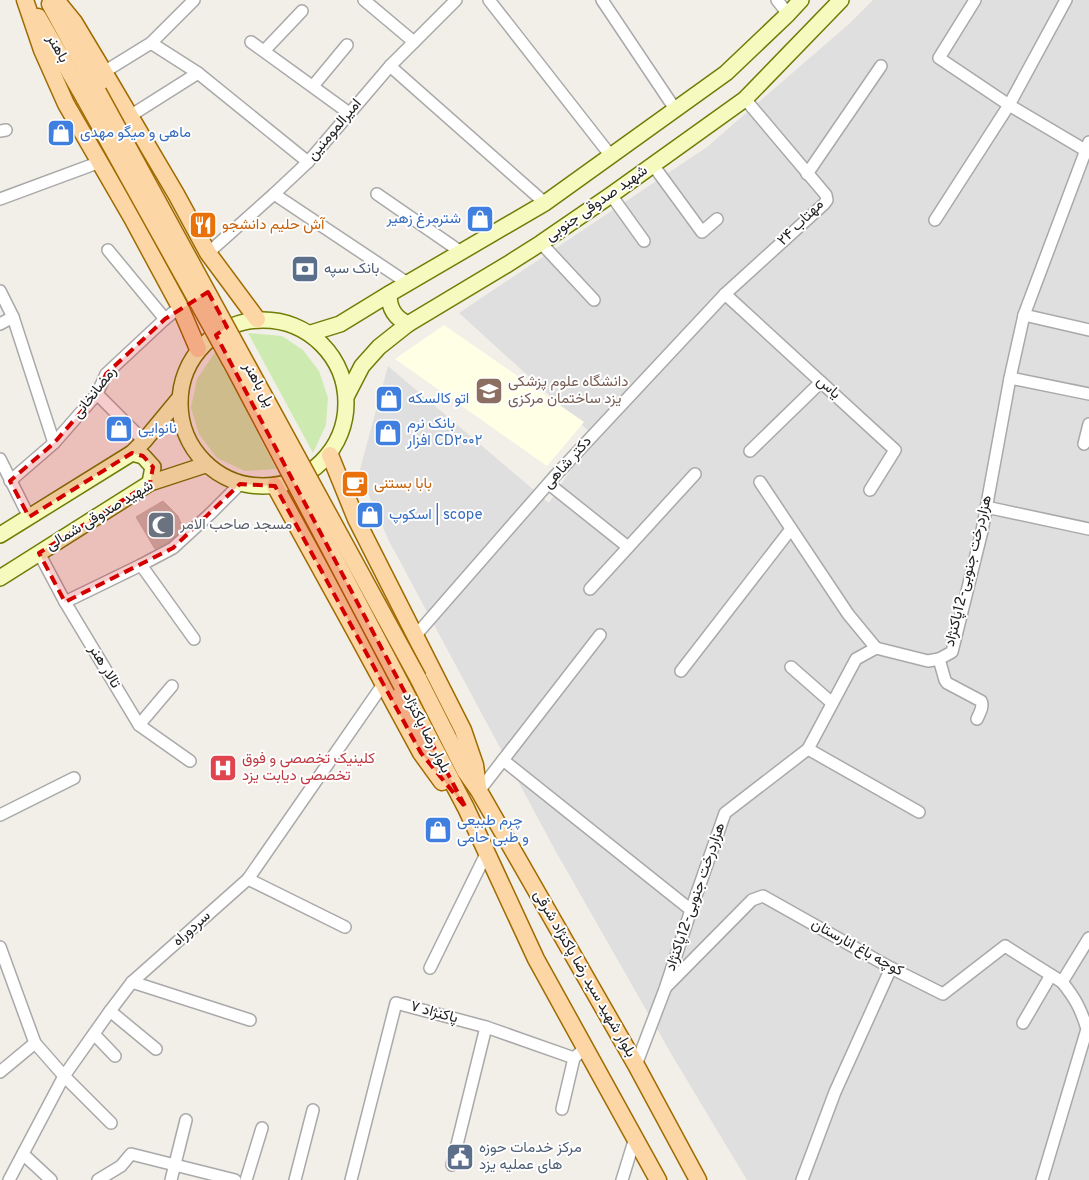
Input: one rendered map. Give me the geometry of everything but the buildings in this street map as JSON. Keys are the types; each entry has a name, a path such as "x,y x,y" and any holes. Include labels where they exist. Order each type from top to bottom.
{"main road":[{"name":"باهنر","path":"27,0 92,96"},
{"path":"27,0 42,50 66,104 180,307 198,348"},
{"name":"باهنر","path":"48,0 92,96"},
{"path":"56,0 74,22 176,194 208,253 257,318"},
{"name":"شهید صدوقی جنوبی","path":"310,333 340,324 544,203 726,73 801,0"},
{"name":"شهید صدوقی جنوبی","path":"347,395 362,366 379,347 408,324 508,264 746,99 841,0"},
{"name":"پل باهنر","path":"92,96 418,678"},
{"name":"پل باهنر","path":"92,96 402,686"},
{"path":"180,307 229,281"},
{"path":"390,294 390,304 394,314 408,324"},
{"path":"257,318 285,321 310,333 336,360 347,395 344,426 330,455 305,476 275,486 240,484 205,465 184,435 178,400 184,372 198,348 224,328 257,318"},
{"path":"0,535 132,453 178,400"},
{"path":"132,453 143,456 153,468 150,483"},
{"path":"330,455 356,519 463,730 475,764 479,791"},
{"name":"شهید صدوقی شمالی","path":"0,578 150,483 205,465"},
{"path":"275,486 421,753 439,778 466,808"},
{"path":"306,542 356,519"},
{"name":"بلوار رضا پاکنژاد","path":"418,678 465,771"},
{"name":"بلوار رضا پاکنژاد","path":"402,686 450,780"},
{"name":"بلوار شهید سید رضا پاکنژاد شرقی","path":"465,771 479,791 636,1065 698,1180"},
{"name":"بلوار شهید سید رضا پاکنژاد شرقی","path":"450,780 487,852 579,1053 636,1138 658,1180"}],"street":[{"path":"104,72 151,43 194,0"},
{"path":"364,0 414,42"},
{"name":"امیرالمومنین","path":"208,253 308,162 390,66 456,0"},
{"path":"490,0 611,156"},
{"path":"602,0 675,109"},
{"path":"777,0 788,14"},
{"path":"975,0 939,58 1010,105 1087,146"},
{"path":"936,220 1010,105 1066,0"},
{"path":"264,51 302,10"},
{"path":"251,42 349,113"},
{"path":"151,43 198,73 308,162"},
{"path":"313,86 347,45"},
{"path":"390,66 544,203"},
{"path":"808,174 882,66"},
{"path":"130,116 198,73"},
{"name":"مهتاب ۲۴","path":"725,294 827,200 826,195 746,99"},
{"name":"هزاردرخت جنوبی-12پاکنژاد","path":"636,1065 725,813 808,749 856,659 876,648 928,660 939,659 952,652 986,508 1010,378 1024,315 1087,146"},
{"path":"0,199 100,162"},
{"path":"653,165 702,232 717,219"},
{"path":"274,194 408,284"},
{"path":"378,194 461,252"},
{"path":"610,195 644,241"},
{"path":"541,242 594,300"},
{"path":"108,250 166,318"},
{"path":"0,291 13,317 54,443"},
{"name":"یاس","path":"725,294 895,450 870,490"},
{"name":"دکتر شاهی","path":"416,635 549,484 725,294"},
{"name":"رمضانخانی","path":"10,481 54,443 97,394 106,374 180,307"},
{"path":"1024,315 1089,330"},
{"path":"0,324 13,317"},
{"path":"1010,378 1089,394"},
{"path":"750,452 821,382"},
{"path":"97,394 144,441"},
{"path":"1084,444 1089,424"},
{"path":"0,459 29,517"},
{"path":"590,588 695,474"},
{"path":"760,482 848,614 876,648"},
{"path":"65,602 173,548 240,484"},
{"path":"549,484 628,547"},
{"path":"986,508 1089,529"},
{"path":"681,671 792,530"},
{"name":"تالار هنر","path":"39,553 65,602 139,725 190,761"},
{"path":"141,565 194,639"},
{"path":"479,791 600,635"},
{"path":"939,659 947,683 981,701 982,706 977,720"},
{"path":"791,667 832,703"},
{"name":"سردوراه","path":"9,1180 64,1076 110,1011 132,982 248,879 384,683"},
{"path":"139,725 172,686"},
{"path":"808,749 919,812"},
{"path":"503,760 691,910"},
{"path":"0,815 74,778"},
{"path":"430,968 487,852"},
{"path":"248,879 345,927"},
{"name":"کوچه باغ انارستان","path":"664,989 752,900 763,896 890,968 943,994 1005,946 1062,982"},
{"path":"1042,1180 1088,1030 1082,1012 1062,982 1089,938"},
{"path":"1,952 35,1043 64,1076 111,1123"},
{"path":"802,1180 835,1092 890,968"},
{"path":"1023,1024 1051,975"},
{"path":"132,982 250,1020"},
{"name":"پاکنژاد ۷","path":"351,1180 396,1003 579,1053"},
{"path":"110,1011 156,1049"},
{"path":"452,1165 486,1027"},
{"path":"94,1034 116,1056"},
{"path":"0,1072 35,1043"},
{"path":"562,1109 579,1053"},
{"path":"295,1180 313,1110"},
{"path":"170,1180 186,1120"},
{"path":"246,1180 262,1128"},
{"path":"622,1180 636,1138"},
{"path":"23,1154 51,1180"},
{"path":"98,1180 121,1166 131,1154 235,1180"}],"highlighted area":[{"path":"208,292 227,327 216,335 466,808 421,753 275,486 240,484 173,548 65,602 39,553 150,483 153,467 143,456 132,453 29,517 10,481 54,443 97,394 106,374 165,319"}],"shaded area":[{"path":"873,0 1089,0 1089,1180 747,1180 673,1057 555,850 389,541 359,473 388,366 549,503 593,435 459,313 707,147 850,23"},
{"name":"دانشگاه علوم پزشکی یزد ساختمان مرکزی","path":"444,325 584,422 547,466 395,359"}],"green space":[{"path":"248,333 282,336 303,350 319,371 328,398 326,425 313,453"},
{"path":"216,351 276,469 245,471 217,458 199,434 191,408 197,379"}],"place":[{"name":"ماهی و میگو مهدی","path":"61,133"},
{"name":"شترمرغ زهیر","path":"480,219"},
{"name":"آش حلیم دانشجو","path":"203,225"},
{"name":"بانک سپه","path":"305,269"},
{"name":"دانشگاه علوم پزشکی یزد ساختمان مرکزی","path":"489,391"},
{"name":"اتو کالسکه","path":"389,399"},
{"name":"نانوایی","path":"119,429"},
{"name":"بانک نرم افزار CD۲۰۰۲","path":"388,433"},
{"name":"بابا بستنی","path":"355,484"},
{"name":"اسکوپ | scope","path":"370,515"},
{"name":"مسجد صاحب الامر","path":"161,525"},
{"name":"کلینیک تخصصی و فوق تخصصی دیابت یزد","path":"223,768"},
{"name":"چرم طبیعی و طبی حامی","path":"438,830"},
{"name":"مرکز خدمات حوزه های عملیه یزد","path":"460,1157"}]}
